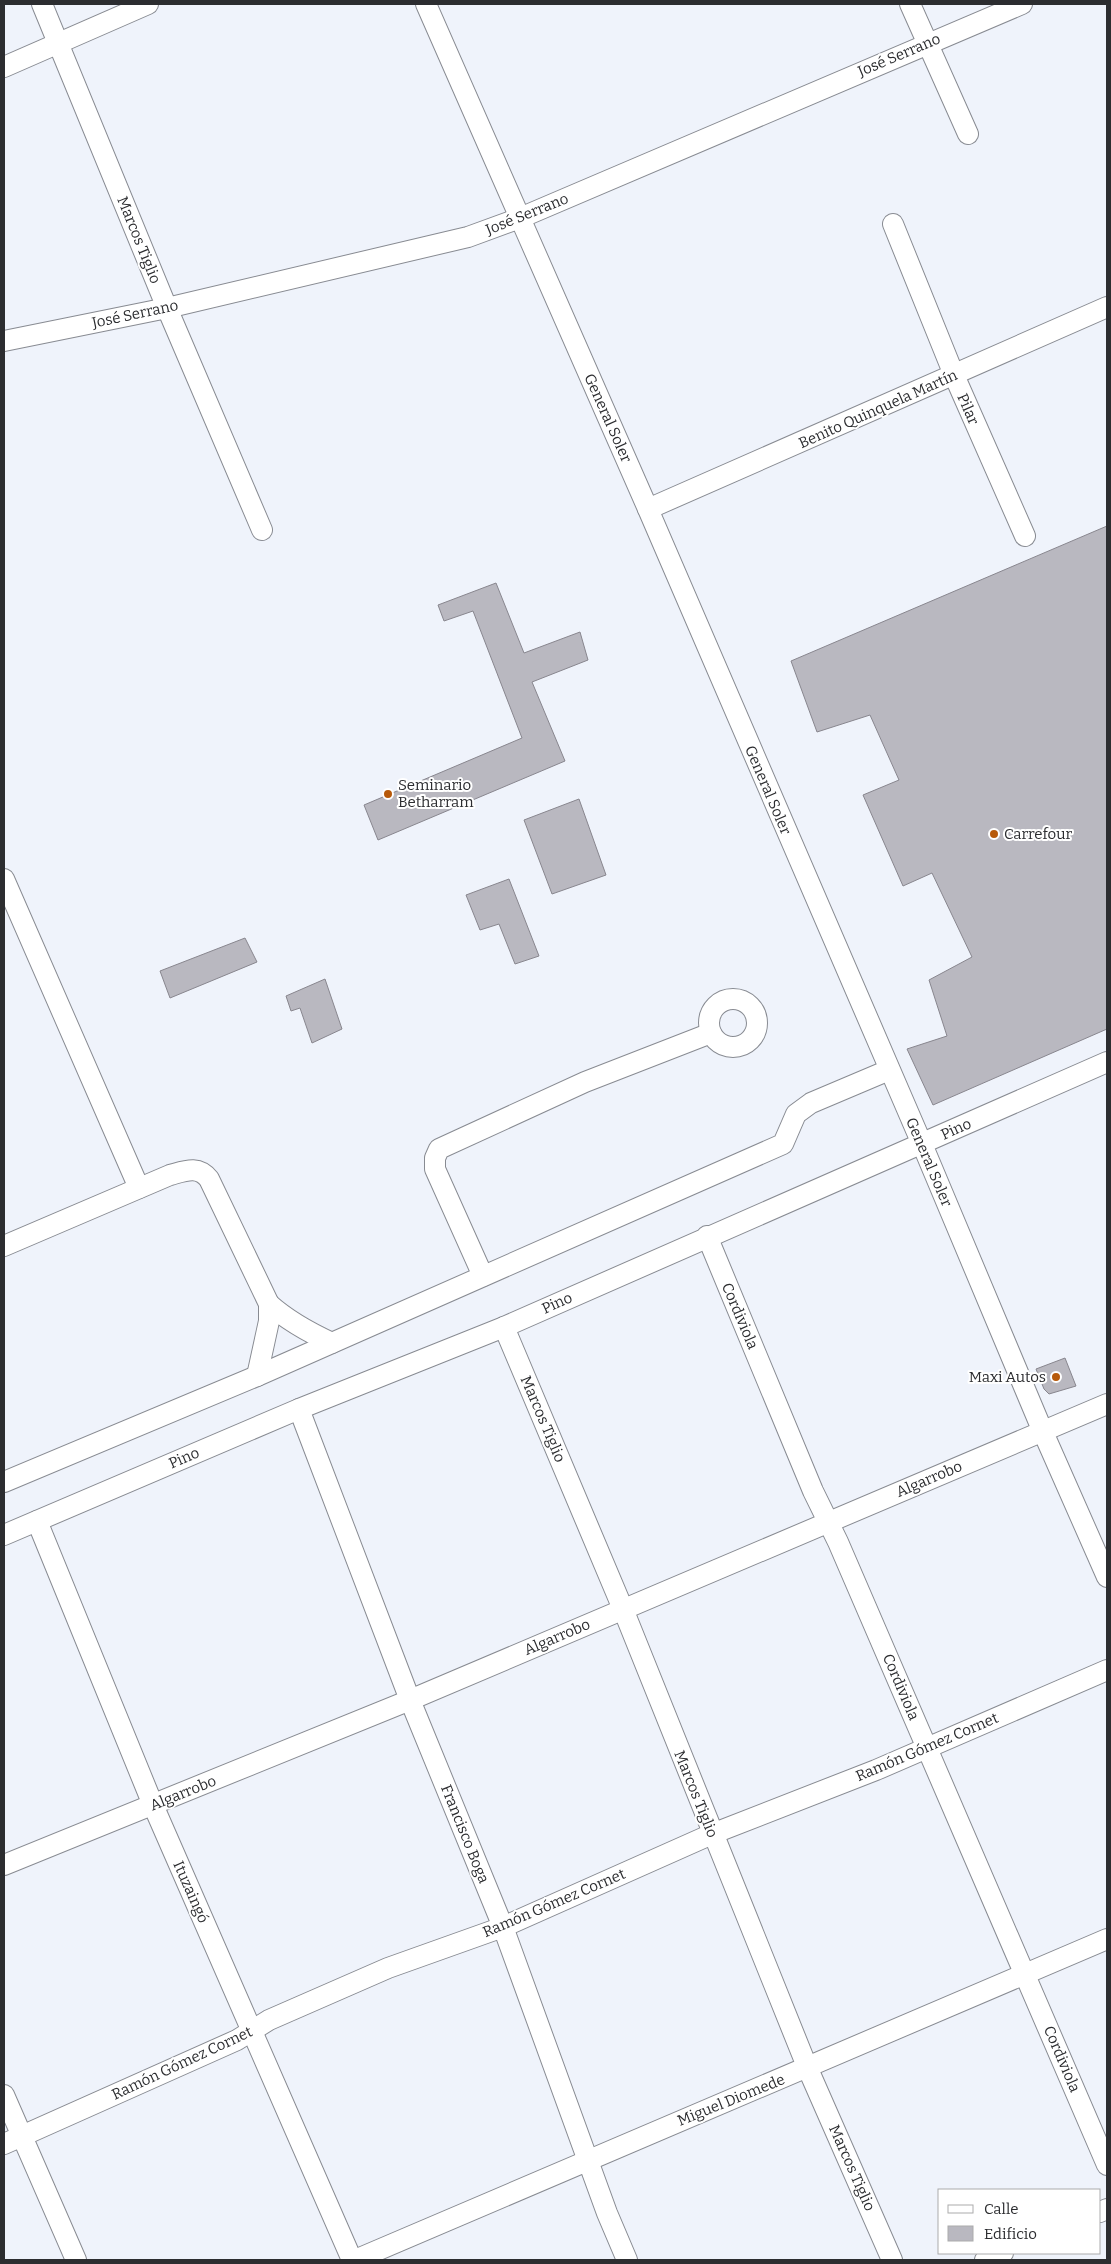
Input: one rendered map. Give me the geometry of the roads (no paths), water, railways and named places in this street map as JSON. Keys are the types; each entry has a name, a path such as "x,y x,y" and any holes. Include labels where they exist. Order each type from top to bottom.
{"street":[{"name":"Marcos Tiglio","path":"42,4 167,308 262,530"},
{"path":"4,67 148,4"},
{"name":"General Soler","path":"426,4 648,509 922,1144 1043,1432 1107,1577"},
{"path":"910,4 968,134"},
{"name":"José Serrano","path":"4,341 167,308 468,237 520,218 1022,4"},
{"name":"Pilar","path":"893,224 954,375 1025,536"},
{"name":"Benito Quinquela Martín","path":"648,509 1107,307"},
{"path":"4,879 139,1188"},
{"path":"483,1276 435,1169 435,1158 440,1149 586,1082 711,1033"},
{"name":"Pino","path":"4,1535 299,1409 504,1327 707,1236 1107,1062"},
{"path":"4,1482 257,1376 783,1144 796,1114 811,1102 889,1070"},
{"path":"4,1246 170,1175 193,1169 204,1173 209,1179 269,1304 269,1321 257,1376"},
{"name":"Cordiviola","path":"707,1236 827,1522 838,1542 1107,2165"},
{"path":"269,1304 293,1323 332,1342"},
{"name":"Marcos Tiglio","path":"504,1327 623,1609 712,1834 808,2068 892,2260"},
{"name":"Algarrobo","path":"4,1865 410,1700 1107,1404"},
{"name":"Francisco Boga","path":"299,1409 410,1700 503,1927 589,2159 607,2213 627,2260"},
{"name":"Ituzaingó","path":"37,1521 153,1805 353,2260"},
{"name":"Ramón Gómez Cornet","path":"13,2140 228,2044 269,2020 388,1968 503,1927 712,1834 876,1770 926,1746 1107,1670"},
{"name":"Miguel Diomede","path":"353,2260 1107,1940"},
{"path":"4,2095 13,2140 76,2260"},
{"path":"985,2260 1000,2254"}],"place":[{"name":"Seminario Betharram","path":"388,794"},
{"name":"Carrefour","path":"994,834"},
{"name":"Maxi Autos","path":"1056,1377"}]}
